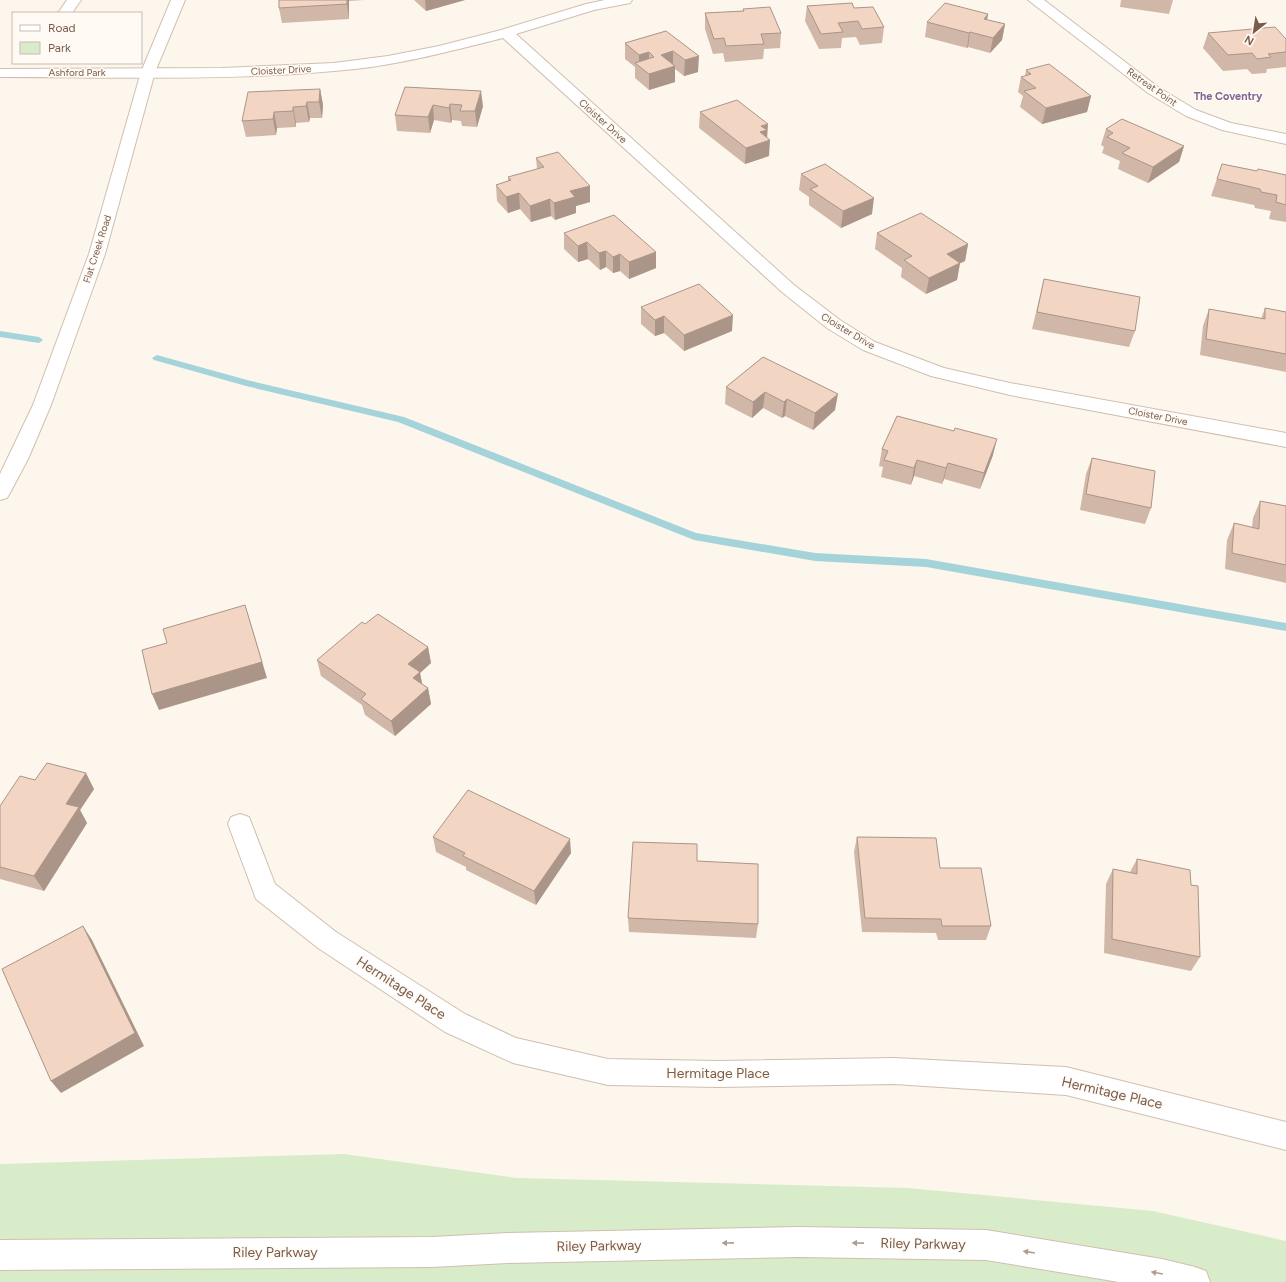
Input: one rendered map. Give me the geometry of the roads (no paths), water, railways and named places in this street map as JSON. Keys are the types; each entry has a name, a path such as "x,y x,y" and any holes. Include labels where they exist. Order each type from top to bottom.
{"street":[{"path":"66,12 74,0"},
{"name":"Flat Creek Road","path":"0,493 18,459 42,405 97,254 148,72 178,0"},
{"name":"Cloister Drive","path":"148,72 222,72 334,67 396,58 506,34 583,9 625,0"},
{"name":"Retreat Point","path":"1035,0 1153,90 1191,113 1227,127 1286,139"},
{"name":"Cloister Drive","path":"506,34 746,249 781,284 823,317 867,345 914,365 957,378 1020,392 1286,440"},
{"name":"Ashford Park","path":"0,73 34,68 148,72"},
{"name":"Hermitage Place","path":"240,824 265,892 328,940 455,1023 514,1050 608,1072 718,1074 894,1071 1066,1081 1286,1136"},
{"name":"Riley Parkway","path":"0,1255 432,1252 798,1242 986,1245 1162,1274 1195,1282"}],"waterway":[{"path":"0,334 39,340"},
{"path":"157,358 246,383 401,419 694,536 815,557 926,563 1286,627"}],"district":[{"name":"The Coventry","path":"1228,96"}]}
